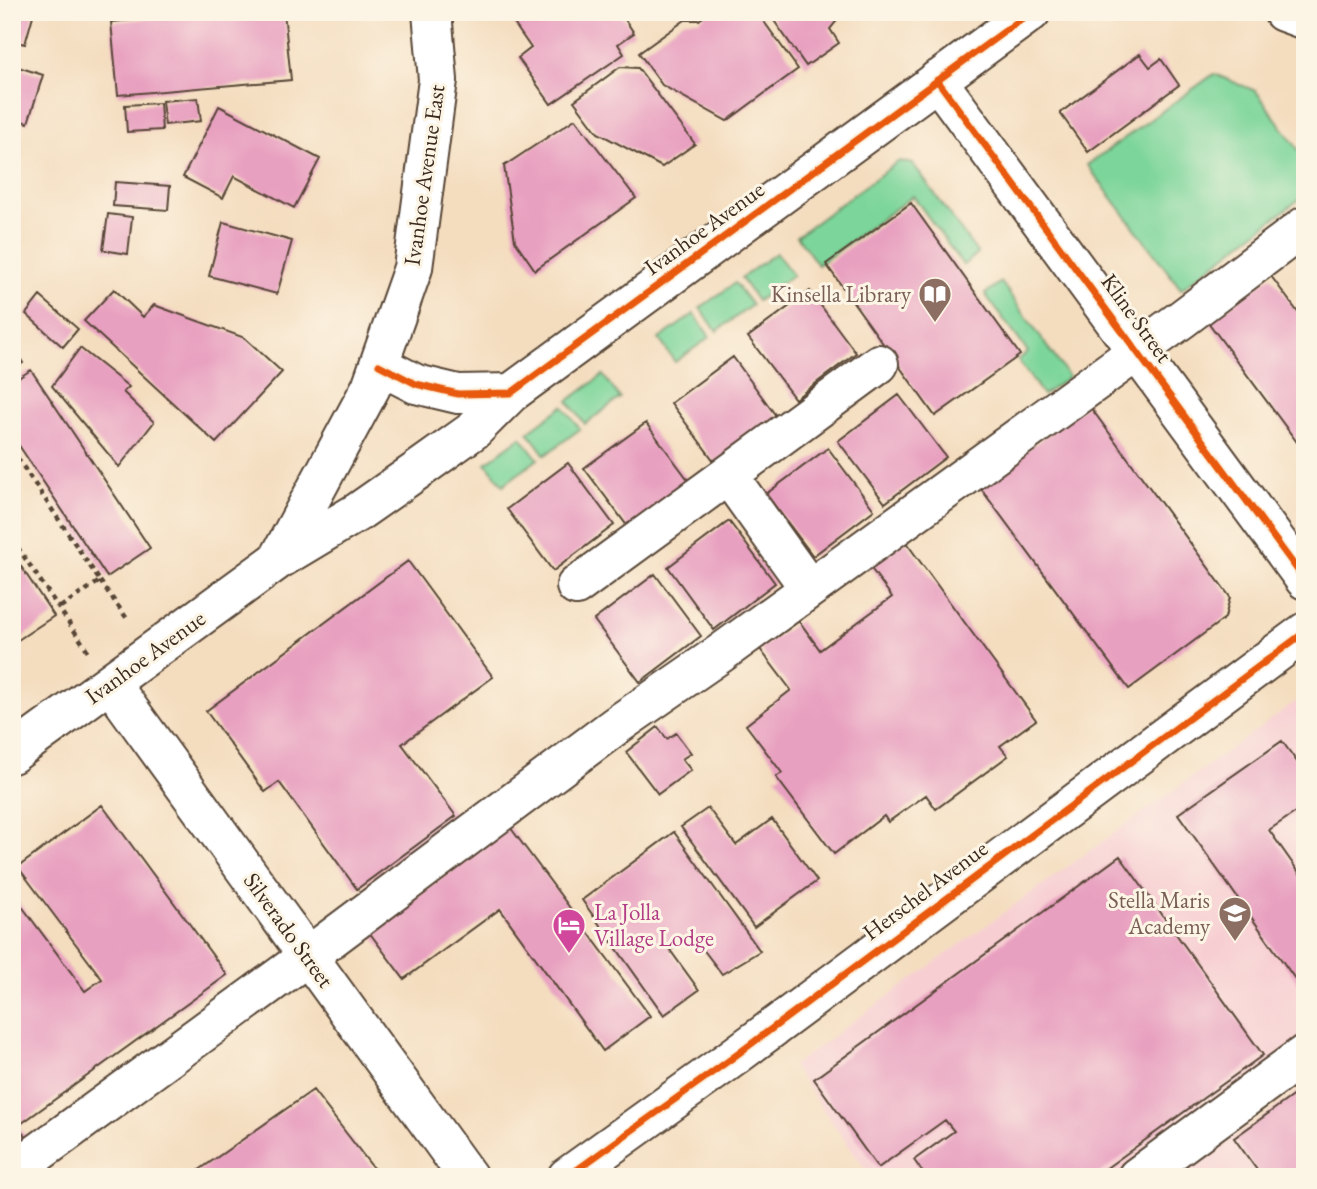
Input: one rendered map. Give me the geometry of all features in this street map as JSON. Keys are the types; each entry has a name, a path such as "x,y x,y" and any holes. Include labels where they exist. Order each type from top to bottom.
{"street":[{"name":"Ivanhoe Avenue East","path":"278,560 371,387 413,268 438,80 432,12"},
{"name":"Ivanhoe Avenue","path":"12,754 278,560 358,512 418,471 474,430 511,393 1031,12"},
{"path":"1283,12 1305,20"},
{"name":"Kline Street","path":"937,80 1305,580"},
{"path":"12,1172 308,956 614,727 1137,351 1305,226"},
{"path":"576,586 879,364"},
{"path":"379,365 416,384 458,394 511,393"},
{"path":"728,475 809,588"},
{"name":"Herschel Avenue","path":"567,1177 731,1059 1305,632"},
{"name":"Silverado Street","path":"110,683 468,1177"},
{"path":"1136,1177 1305,1054"}],"path":[{"path":"12,450 152,653"},
{"path":"12,539 110,683"},
{"path":"59,608 100,581"}],"shaded area":[{"path":"1305,700 1305,1039 1115,1177 871,1177 792,1066 1295,702"},
{"path":"1228,1128 1262,1177 1159,1177"}],"green space":[{"path":"1214,74 1256,91 1305,159 1305,195 1181,289 1087,165"},
{"path":"899,161 913,164 978,254 963,265 913,196 818,265 797,236"},
{"path":"776,253 793,275 757,301 741,278"},
{"path":"1001,282 1069,377 1043,395 1018,360 1028,352 985,294"},
{"path":"735,283 752,305 717,331 700,308"},
{"path":"694,314 710,337 675,362 659,339"},
{"path":"603,375 620,398 585,424 568,401"},
{"path":"563,406 580,429 545,455 528,432"},
{"path":"521,437 538,459 503,485 486,463"}],"building":[{"path":"12,12 34,12 25,44 12,41"},
{"path":"218,12 284,12 291,80 118,95 111,22"},
{"path":"506,12 620,12 634,33 618,44 624,54 551,104 518,58 531,48"},
{"path":"710,12 757,12 798,69 727,121 662,85 639,53 685,20 699,20"},
{"path":"768,12 844,12 830,29 839,43 806,66"},
{"path":"1140,54 1150,67 1161,59 1179,85 1088,152 1060,113"},
{"path":"12,65 43,75 28,123 12,118"},
{"path":"620,67 638,68 695,144 662,167 598,133 574,101"},
{"path":"198,98 201,121 165,125 162,101"},
{"path":"160,103 162,130 127,132 125,105"},
{"path":"219,106 320,159 294,208 234,176 223,198 183,177"},
{"path":"575,119 636,198 535,270 515,241 504,166"},
{"path":"115,182 170,186 168,210 113,206"},
{"path":"911,203 1020,355 935,416 826,264"},
{"path":"108,214 132,217 128,254 103,250"},
{"path":"223,222 292,241 277,294 209,276"},
{"path":"1271,276 1305,322 1305,453 1208,322"},
{"path":"114,289 143,317 154,305 245,338 282,372 216,443 84,321"},
{"path":"810,291 856,353 795,399 748,337"},
{"path":"40,296 78,329 63,347 26,314"},
{"path":"12,346 23,363 12,370"},
{"path":"80,348 129,387 123,392 154,422 119,467 52,386"},
{"path":"733,357 779,420 717,465 671,403"},
{"path":"31,370 150,548 107,577 12,435 12,382"},
{"path":"899,395 946,457 885,503 838,441"},
{"path":"1088,404 1230,597 1225,618 1129,689 979,486"},
{"path":"646,423 692,485 631,531 584,468"},
{"path":"828,448 874,510 813,556 766,494"},
{"path":"568,463 614,525 553,571 507,509"},
{"path":"729,521 775,583 714,630 668,567"},
{"path":"905,541 1036,720 1000,746 1008,756 936,809 926,795 888,822 884,816 834,854 776,777 782,773 746,725 791,690 760,649 799,621 820,650 892,597 870,567"},
{"path":"12,553 54,616 12,644"},
{"path":"408,561 493,677 402,744 456,816 357,889 279,782 265,792 206,711"},
{"path":"655,574 701,636 640,682 594,620"},
{"path":"658,727 667,739 676,733 691,753 682,759 691,770 658,794 626,752"},
{"path":"1282,741 1305,773 1305,806 1269,830 1305,881 1305,993 1178,814"},
{"path":"102,805 227,975 18,1126 29,1141 12,1153 12,893 85,991 102,979 18,867"},
{"path":"708,808 736,845 772,819 817,881 754,927 681,827"},
{"name":"La Jolla Village Lodge","path":"510,827 650,1016 603,1051 500,909 404,979 369,932"},
{"path":"674,832 760,951 722,974 692,935 670,950 699,990 664,1015 582,900"},
{"path":"1120,856 1263,1055 1094,1177 986,1177 983,1173 977,1177 926,1177 914,1160 954,1131 945,1120 878,1168 814,1079"},
{"path":"1305,1087 1305,1177 1262,1177 1234,1138"},
{"path":"313,1090 380,1177 190,1177 202,1168"}],"cycle path":[{"path":"379,365 416,384 458,394 511,393 1031,12"},
{"path":"937,80 1305,580"},
{"path":"567,1177 731,1059 1305,632"}],"place":[{"name":"Kinsella Library","path":"935,324"},
{"name":"Stella Maris Academy","path":"1235,943"},
{"name":"La Jolla Village Lodge","path":"569,955"}]}
